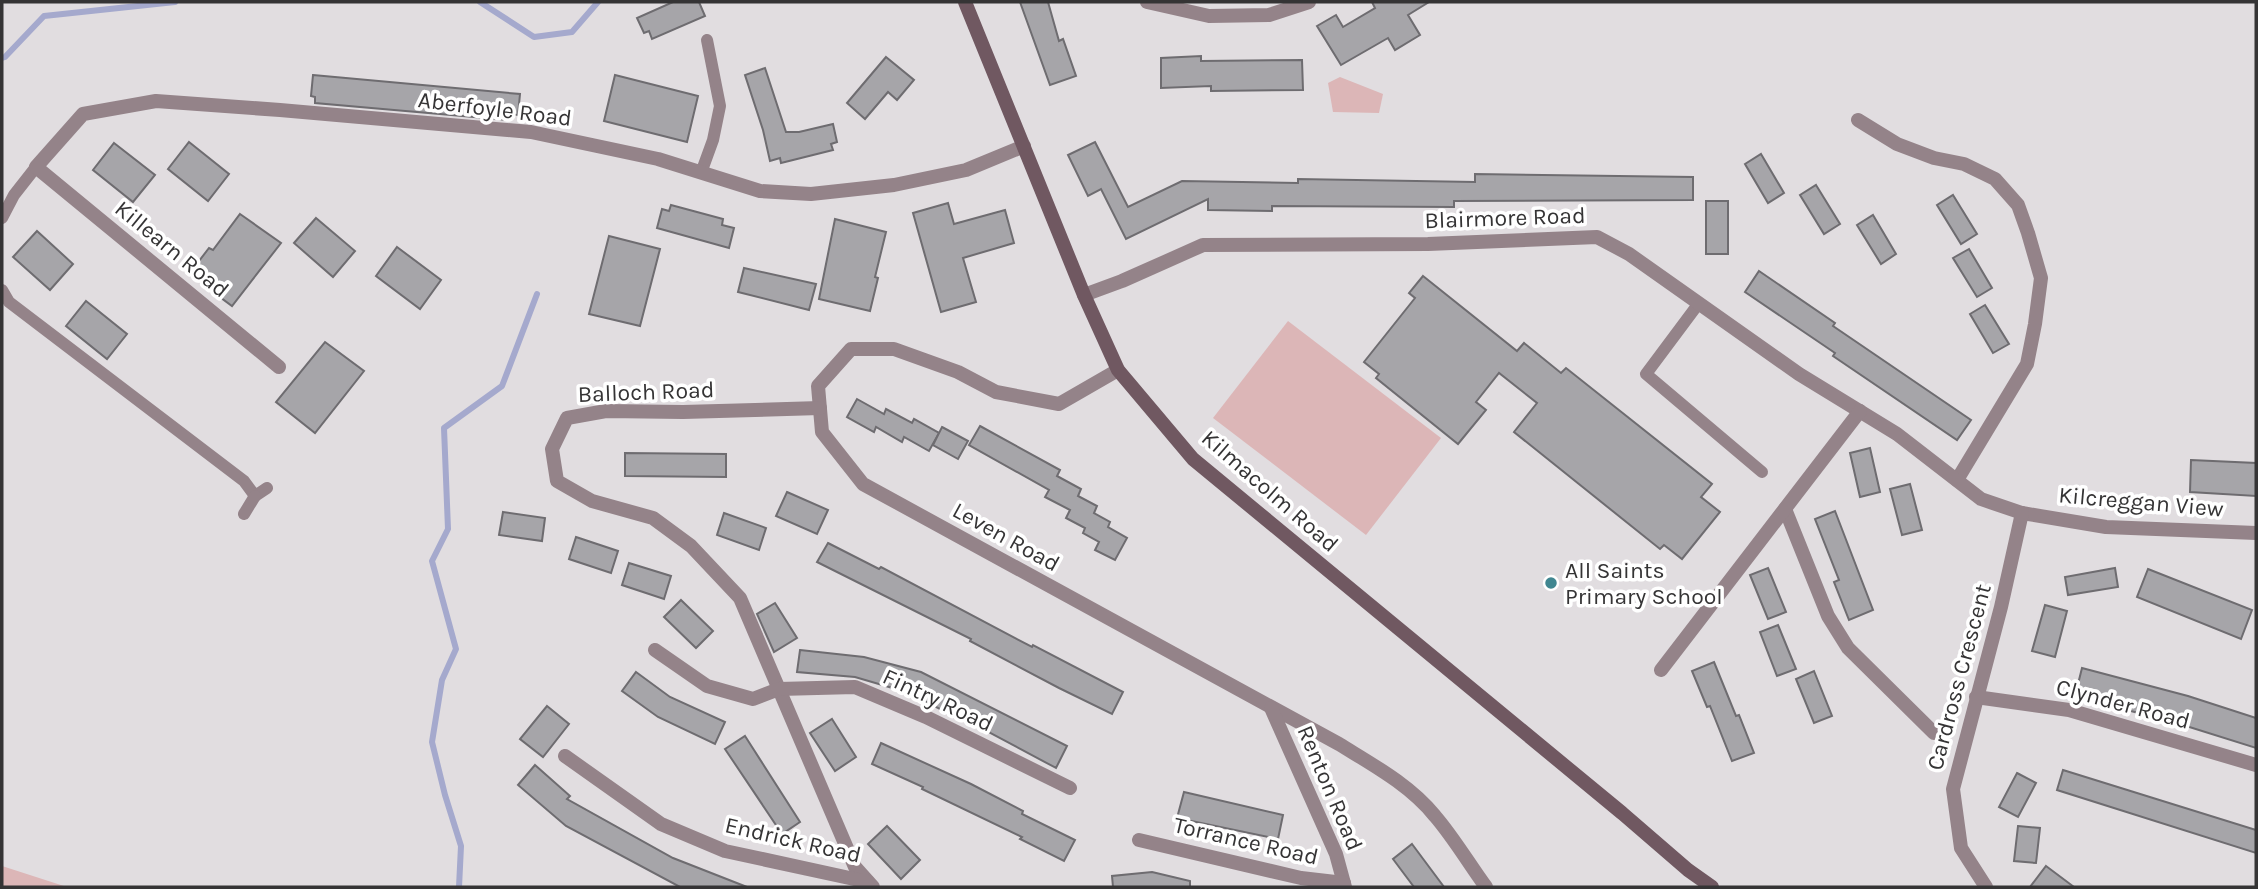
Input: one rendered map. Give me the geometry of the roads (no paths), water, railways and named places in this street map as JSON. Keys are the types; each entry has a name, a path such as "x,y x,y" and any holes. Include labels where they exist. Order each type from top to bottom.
{"main road":[{"name":"Kilmacolm Road","path":"965,2 1084,295 1118,370 1193,459 1688,870 1712,887"}],"street":[{"path":"1147,2 1209,16 1269,15 1309,2"},
{"name":"Aberfoyle Road","path":"36,167 83,114 156,102 253,107 531,132 658,159 760,191 811,194 894,185 966,170 1024,146"},
{"path":"1858,120 1897,144 1934,158 1964,164 1995,179 2018,205 2032,244 2041,278 2027,364 1958,480"},
{"name":"Killearn Road","path":"36,167 279,367"},
{"name":"Blairmore Road","path":"1084,295 1203,245 1428,244 1597,237 1629,254 1799,374 1897,434 1981,499 2022,513"},
{"name":"Leven Road","path":"1118,370 1059,404 996,392 958,372 894,349 851,349 818,386 822,432 863,484 1339,744 1387,773 1435,815 1486,887"},
{"name":"Balloch Road","path":"820,408 606,411 567,418 552,449 557,481 592,500 653,518 691,546 740,598 855,867 870,884"},
{"path":"1661,670 1860,411"},
{"path":"1785,509 1828,616 1848,648 1934,733"},
{"name":"Kilcreggan View","path":"2022,513 2106,527 2256,533"},
{"name":"Cardross Crescent","path":"1986,887 1961,848 1953,789 2001,607 2022,513"},
{"path":"655,650 708,686 753,699 779,689"},
{"name":"Fintry Road","path":"779,689 855,687 926,717 1070,788"},
{"name":"Clynder Road","path":"1976,697 2069,710 2256,765"},
{"name":"Renton Road","path":"1271,708 1336,854 1344,885"},
{"name":"Endrick Road","path":"565,756 661,824 725,851 870,884"},
{"name":"Torrance Road","path":"1139,840 1301,878 1344,885"}],"lane":[{"path":"701,173 713,140 720,106 707,40"},
{"name":"Aberfoyle Road","path":"2,218 14,195 36,167"},
{"path":"2,290 9,302 244,481 255,496"},
{"path":"1699,303 1646,374 1762,472"},
{"path":"244,514 255,496 267,488"}],"waterway":[{"path":"2,58 44,16 175,2"},
{"path":"480,2 534,37 572,32 598,2"},
{"path":"459,887 461,846 432,742 442,680 456,649 432,561 448,529 444,428 502,386 537,294"}],"place":[{"name":"All Saints Primary School","path":"1551,583"}]}
